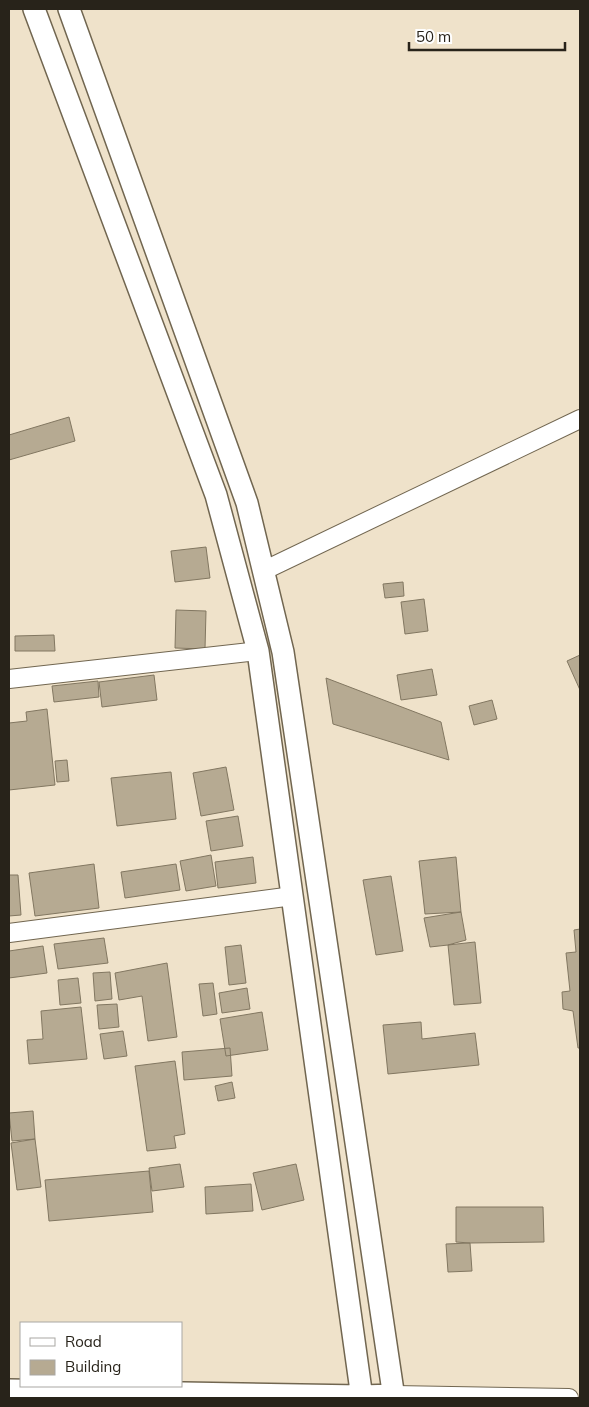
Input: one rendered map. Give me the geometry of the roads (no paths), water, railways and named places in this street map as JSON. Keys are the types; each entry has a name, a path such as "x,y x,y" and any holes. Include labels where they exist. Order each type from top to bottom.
{"street":[{"path":"34,9 216,495 258,651 362,1397"},
{"path":"69,9 247,503 283,652 394,1396"},
{"path":"263,572 580,419"},
{"path":"9,678 258,651"},
{"path":"9,933 293,896"},
{"path":"9,1390 362,1397 568,1398"}]}
